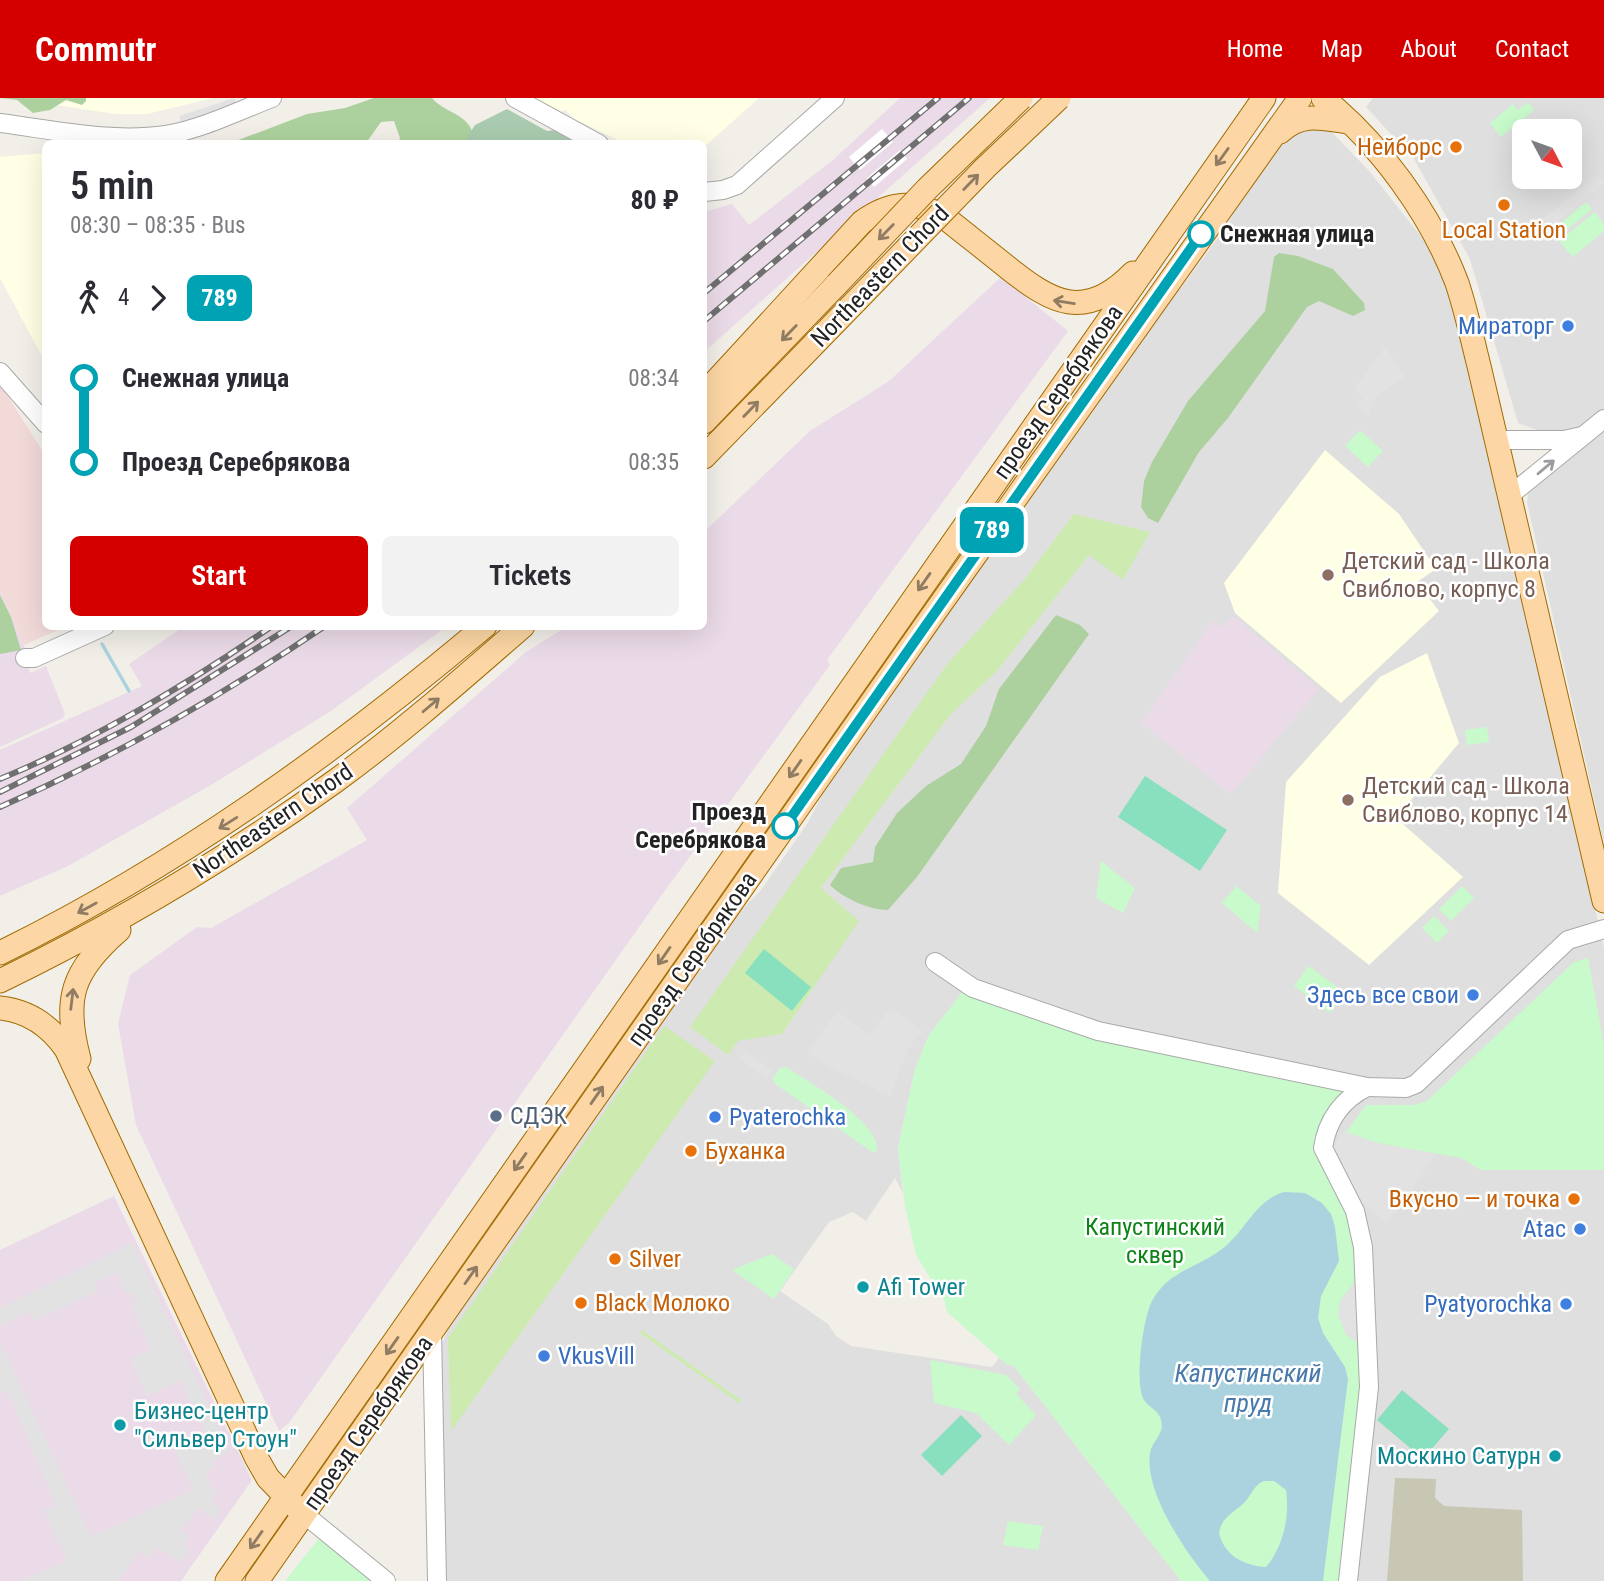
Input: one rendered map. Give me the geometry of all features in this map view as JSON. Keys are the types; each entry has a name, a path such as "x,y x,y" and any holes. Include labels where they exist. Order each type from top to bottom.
{"main road":[{"name":"Northeastern Chord","path":"707,419 927,190 1021,98"},
{"name":"Northeastern Chord","path":"707,454 985,168 1059,98"},
{"name":"проезд Серебрякова","path":"257,1581 1300,98"},
{"path":"1323,98 1349,122 1412,198 1447,261 1466,313 1604,901"},
{"name":"проезд Серебрякова","path":"227,1581 1262,99"},
{"path":"1263,147 1295,120 1316,117 1349,122"},
{"path":"707,391 862,222 878,210 899,204 928,208 943,216 1033,288 1054,300 1073,304 1089,302 1123,283 1160,245"},
{"path":"284,785 460,630"},
{"name":"Northeastern Chord","path":"0,953 147,874 284,785 413,687 480,630"},
{"name":"Northeastern Chord","path":"0,981 156,899 248,841 334,781 430,707 518,630"},
{"path":"87,1090 72,1027 73,988 81,970 96,950 156,899"},
{"path":"0,1008 27,1015 57,1035 87,1090 256,1457 285,1498 304,1514"}],"street":[{"path":"0,122 104,136 147,137 191,128 272,98"},
{"path":"515,98 592,140"},
{"path":"707,192 723,190 737,184 835,98"},
{"path":"0,372 42,419"},
{"path":"1509,496 1604,419"},
{"path":"1496,440 1564,440 1582,436"},
{"path":"25,658 34,658 96,630"},
{"path":"935,962 973,988 1098,1031 1367,1087 1406,1088 1416,1084 1568,940 1604,929"},
{"path":"1348,1581 1369,1387 1363,1247 1355,1211 1323,1148 1331,1123 1345,1100 1367,1087"},
{"path":"432,1331 436,1581"},
{"path":"304,1514 386,1581"}],"shaded area":[{"path":"49,98 213,98 147,114 115,114 56,105"},
{"path":"234,98 238,106 182,125 179,116"},
{"path":"535,98 759,98 707,144 707,140 618,140 573,118 566,110 561,111"},
{"path":"900,98 990,98 707,349 707,211 732,204 749,225 833,160"},
{"path":"1373,98 1604,98 1604,412 1574,432 1542,432 1518,423 1470,259 1414,159 1366,107"},
{"path":"507,109 547,131 557,130 575,140 466,140 475,125"},
{"path":"1327,127 1370,172 1439,259 1462,332 1604,948 1604,1581 1345,1581 929,1035 915,1069 898,1148 903,1193 895,1178 866,1221 853,1212 829,1222 780,1291 828,1324 836,1336 851,1346 992,1367 999,1358 1014,1366 1181,1581 447,1581 443,1546 441,1347 447,1330 736,916 761,890 807,824 823,793 1158,312 1182,287 1228,224 1244,192 1290,130","holes":["1020,1389 989,1424 976,1413"]},
{"path":"42,153 42,356 0,278 0,157"},
{"path":"1598,174 1604,184 1547,230 1540,221"},
{"path":"1001,277 1068,331 827,660 830,665 661,896 289,1423 279,1431 136,1125 118,1024 130,975 197,927 211,928 367,840 347,808 526,652 561,630 707,630 707,529 810,431 889,381"},
{"path":"1385,346 1405,376 1377,396 1368,415 1357,406 1363,398 1354,390"},
{"path":"0,384 42,450 42,630 58,630 24,645 0,591"},
{"path":"1604,425 1604,843 1527,502 1529,489"},
{"name":"Детский сад - Школа Свиблово, корпус 8","path":"1325,450 1399,514 1436,569 1417,582 1439,611 1341,703 1235,613 1224,583"},
{"path":"0,591 24,645 30,673 46,666 65,714 63,718 0,747"},
{"path":"1233,616 1319,689 1231,794 1141,723 1213,621 1222,628"},
{"path":"179,630 442,630 331,711 211,785 68,866 0,896 0,750 142,686 129,664"},
{"name":"Детский сад - Школа Свиблово, корпус 14","path":"1427,653 1459,743 1396,818 1463,877 1369,965 1278,893 1286,782 1380,677"},
{"path":"890,1008 922,1030 908,1050 890,1096 827,1066 807,1052 837,1011 870,1035"},
{"path":"745,1051 772,1070 766,1078 739,1059"},
{"path":"1346,1132 1377,1143 1435,1154 1406,1200 1386,1224 1357,1198 1333,1149 1340,1134"},
{"path":"114,1196 252,1480 181,1581 0,1581 0,1250"},
{"path":"132,1243 230,1451 211,1461 214,1467 205,1473 216,1493 210,1501 222,1509 214,1519 198,1508 181,1530 190,1537 184,1545 190,1549 180,1563 158,1547 150,1558 140,1551 118,1581 21,1581 67,1560 44,1510 56,1505 7,1390 0,1392 0,1342 91,1537 193,1490 175,1451 207,1436 181,1381 147,1396 130,1359 151,1349 131,1306 136,1303 131,1293 126,1294 116,1273 95,1283 98,1291 34,1321 29,1312 0,1325 0,1308"},
{"path":"1360,1275 1364,1347 1346,1335 1338,1314 1340,1302"},
{"path":"1395,1478 1436,1479 1435,1498 1444,1506 1522,1510 1523,1581 1387,1581"}],"green space":[{"path":"0,98 86,98 86,101 82,105 66,100 50,110 33,113 17,100"},
{"path":"374,98 432,98 462,118 474,137 471,140 399,140 394,121 381,122 368,140 239,140 307,114 345,108"},
{"path":"1528,102 1534,110 1523,119 1512,119 1512,128 1501,137 1490,123 1513,104 1518,110"},
{"path":"1586,202 1592,209 1557,238 1551,231"},
{"path":"1595,212 1604,224 1604,231 1573,257 1559,241"},
{"path":"1279,253 1298,256 1333,269 1364,303 1365,310 1353,316 1319,301 1307,307 1228,418 1199,452 1158,523 1148,518 1141,507 1144,481 1152,462 1188,401 1265,311 1274,257"},
{"path":"1360,430 1383,451 1368,467 1345,446"},
{"path":"1074,514 1150,532 1123,580 1089,555 996,672 950,715 821,888 859,921 782,1034 738,1041 728,1055 690,1027 948,663 1024,580"},
{"path":"0,595 11,617 21,650 0,654"},
{"path":"1056,615 1080,625 1089,634 917,877 888,910 865,906 835,890 830,885 841,868 873,862 875,847 897,813 926,786 961,764 986,726 999,689"},
{"path":"1487,727 1489,742 1467,745 1465,730"},
{"path":"1145,776 1227,830 1200,871 1118,817"},
{"path":"1101,861 1135,888 1123,913 1096,898"},
{"path":"1236,886 1261,906 1257,933 1222,903"},
{"path":"1462,886 1474,898 1451,921 1439,909"},
{"path":"1434,916 1449,931 1437,943 1422,928"},
{"path":"764,949 811,987 792,1011 745,973"},
{"path":"1588,958 1604,1045 1604,1170 1481,1170 1461,1158 1377,1143 1346,1132 1366,1105 1414,1105 1427,1101 1574,962"},
{"path":"1309,966 1345,993 1330,1013 1294,986"},
{"name":"Капустинский сквер","path":"963,991 1351,1088 1322,1137 1344,1195 1360,1275 1340,1301 1364,1347 1345,1581 1181,1581 1014,1366 1006,1364 947,1312 945,1302 916,1255 905,1206 898,1148 915,1069 929,1035"},
{"path":"664,1026 715,1061 451,1431 448,1338"},
{"path":"786,1067 856,1116 868,1128 875,1140 877,1151 872,1152 774,1083 773,1078 780,1068"},
{"path":"772,1254 794,1269 774,1299 732,1270"},
{"path":"642,1330 741,1400 739,1403 640,1333"},
{"path":"930,1360 1006,1375 1020,1389 1016,1394 1036,1415 1009,1445 976,1413 934,1403"},
{"path":"1402,1390 1449,1429 1423,1459 1377,1420"},
{"path":"961,1415 982,1436 942,1476 921,1455"},
{"path":"1008,1521 1043,1526 1038,1550 1003,1545"},
{"path":"320,1537 372,1581 285,1581"}],"water":[{"name":"Капустинский пруд","path":"1284,1192 1305,1193 1322,1203 1331,1214 1335,1227 1339,1261 1321,1296 1318,1318 1323,1333 1345,1367 1348,1379 1323,1581 1210,1581 1179,1538 1153,1486 1150,1453 1162,1425 1158,1414 1146,1403 1141,1392 1143,1336 1149,1309 1159,1290 1177,1275 1227,1245 1259,1208","holes":["1274,1481 1286,1490 1287,1511 1281,1541 1266,1567 1243,1562 1230,1553 1222,1541 1219,1533 1223,1521 1244,1503 1258,1484"]}],"pier":[{"path":"882,129 893,142 860,170 849,157"},
{"path":"900,150 907,159 874,187 867,178"}],"waterway":[{"path":"102,644 129,691"}],"railway":[{"path":"707,290 938,98"},
{"path":"707,318 969,98"},
{"path":"0,779 70,747 140,710 266,630"},
{"path":"0,792 131,727 286,630"},
{"path":"0,807 167,724 247,677 319,630"}],"bus line":[{"name":"789","path":"785,826 1201,234"}],"place":[{"name":"Нейборс","path":"1456,147"},
{"name":"Local Station","path":"1504,205"},
{"name":"Снежная улица","path":"1201,234"},
{"name":"Мираторг","path":"1568,326"},
{"name":"Детский сад - Школа Свиблово, корпус 8","path":"1328,575"},
{"name":"Детский сад - Школа Свиблово, корпус 14","path":"1348,800"},
{"name":"Проезд Серебрякова","path":"785,826"},
{"name":"Здесь все свои","path":"1473,995"},
{"name":"СДЭК","path":"496,1116"},
{"name":"Pyaterochka","path":"715,1117"},
{"name":"Буханка","path":"691,1151"},
{"name":"Вкусно — и точка","path":"1574,1199"},
{"name":"Atac","path":"1580,1229"},
{"name":"Silver","path":"615,1259"},
{"name":"Afi Tower","path":"863,1287"},
{"name":"Black Молоко","path":"581,1303"},
{"name":"Pyatyorochka","path":"1566,1304"},
{"name":"VkusVill","path":"544,1356"},
{"name":"Бизнес-центр \"Сильвер Стоун\"","path":"120,1425"},
{"name":"Москино Сатурн","path":"1555,1456"}]}
